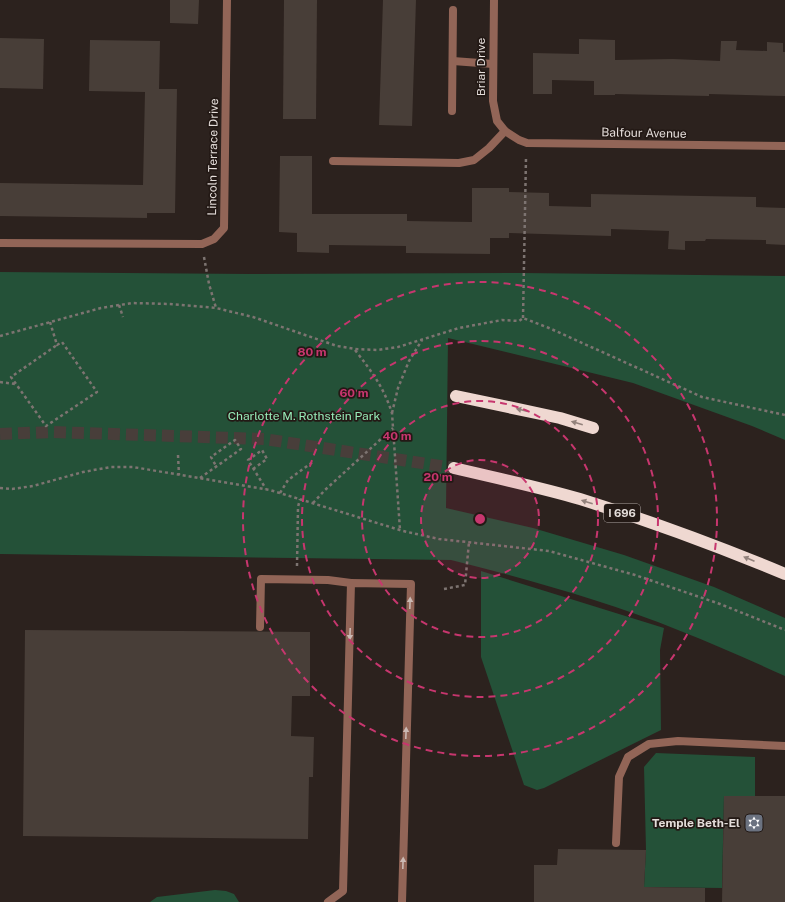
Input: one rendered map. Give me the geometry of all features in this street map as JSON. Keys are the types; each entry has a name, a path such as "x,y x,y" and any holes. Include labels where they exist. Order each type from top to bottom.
{"highway":[{"path":"456,396 552,417 594,428"},
{"name":"I 696","path":"454,468 518,482 607,508 696,538 785,574"}],"street":[{"name":"Lincoln Terrace Drive","path":"202,244 214,239 224,228 227,0"},
{"name":"Briar Drive","path":"494,0 493,101 497,120 505,131"},
{"path":"452,111 453,10"},
{"path":"453,61 493,64"},
{"path":"333,161 459,163 474,160 489,148 505,131"},
{"name":"Balfour Avenue","path":"505,131 527,143 785,146"},
{"path":"0,243 202,244"},
{"path":"260,627 261,579 328,580 351,583 410,584 402,902"},
{"path":"328,902 343,891 351,583"},
{"path":"616,843 618,777 628,757 649,744 678,741 785,746"}],"path":[{"path":"523,318 527,155"},
{"path":"202,244 209,284 216,308"},
{"path":"0,336 101,308 132,303 170,304 216,308 253,317 338,346 355,349 377,350 398,347 459,328 502,320 519,321 523,318"},
{"path":"119,305 123,317"},
{"path":"523,318 702,397 785,415"},
{"path":"50,322 57,345"},
{"path":"392,413 398,388 409,361 422,340"},
{"path":"62,342 97,392 46,426 11,377 57,345 62,342"},
{"path":"355,349 379,382 388,399 392,413 400,530"},
{"path":"0,382 15,384"},
{"path":"312,503 393,427"},
{"path":"199,478 241,449 235,440 211,457 216,466"},
{"path":"253,469 267,459 262,450 248,460 253,469 266,489"},
{"path":"178,455 179,475"},
{"path":"280,493 288,480 314,461"},
{"path":"0,488 12,489 33,486 83,472 111,467 133,467 266,489 400,530 439,539 549,551 635,575 720,604 785,630"},
{"path":"297,570 298,507 300,499"},
{"path":"444,589 465,585 470,542"}],"green space":[{"name":"Charlotte M. Rothstein Park","path":"0,272 250,274 522,273 785,276 785,440 752,426 633,383 448,338 446,508 533,528 624,555 714,587 785,618 785,676 643,616 576,594 451,560 0,554"},
{"path":"481,571 664,628 660,650 661,730 544,788 537,790 524,785 481,657"},
{"path":"656,753 755,757 755,796 724,796 722,888 644,887 646,850 644,767"},
{"path":"215,890 226,891 234,894 239,902 150,902 157,897"}],"building":[{"path":"170,0 199,0 198,24 170,23"},
{"path":"284,0 317,0 316,119 283,119"},
{"path":"383,0 416,0 412,126 379,125"},
{"path":"0,38 44,39 43,89 0,88"},
{"path":"579,39 615,40 615,60 673,59 720,61 721,41 737,41 736,50 767,51 767,42 783,43 783,52 785,52 785,96 709,94 709,96 594,95 594,81 552,80 552,94 533,94 533,53 579,54"},
{"path":"90,40 160,41 159,89 177,89 175,213 147,213 147,218 0,216 0,183 143,185 145,92 89,91"},
{"path":"280,156 312,156 312,214 407,214 407,221 472,222 472,188 509,188 509,192 549,193 549,206 591,207 591,194 756,197 756,207 785,208 785,245 766,244 766,240 706,239 705,241 685,241 685,250 668,249 669,231 611,229 611,236 509,233 509,238 490,238 490,254 406,253 406,246 329,245 329,253 297,252 297,233 279,232"},
{"path":"25,630 310,632 310,696 292,696 291,736 314,737 313,777 309,777 308,839 23,836"},
{"path":"724,796 785,796 785,902 722,902"},
{"path":"558,849 646,850 644,887 705,888 705,902 534,902 534,865 557,865"}],"tunnel":[{"path":"0,434 53,432 264,439 454,468"}],"place":[{"name":"Temple Beth-El","path":"754,823"}]}
